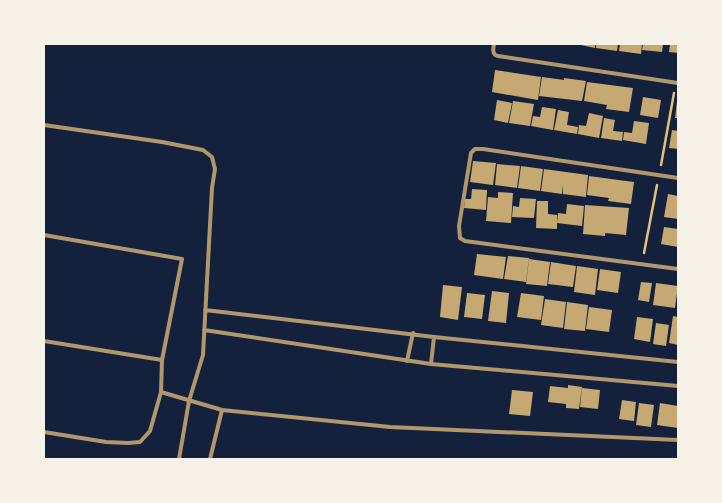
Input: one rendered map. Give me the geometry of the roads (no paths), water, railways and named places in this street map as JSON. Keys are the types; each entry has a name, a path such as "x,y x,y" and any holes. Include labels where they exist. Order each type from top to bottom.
{"street":[{"path":"494,44 493,51 494,54 498,56 678,83"},
{"path":"44,124 162,142 203,150 212,157 215,169 212,188 203,355 189,401 179,459"},
{"path":"678,178 475,149 471,153 459,226 460,238 465,241 678,269"},
{"path":"44,235 182,259 162,360 161,392 150,431 140,442 128,443 106,442 44,432"},
{"path":"205,310 678,362"},
{"path":"204,330 431,364 678,386"},
{"path":"407,361 412,333"},
{"path":"431,364 434,336"},
{"path":"44,341 162,360"},
{"path":"161,392 222,410 390,426 678,440"},
{"path":"210,459 222,410"}]}
